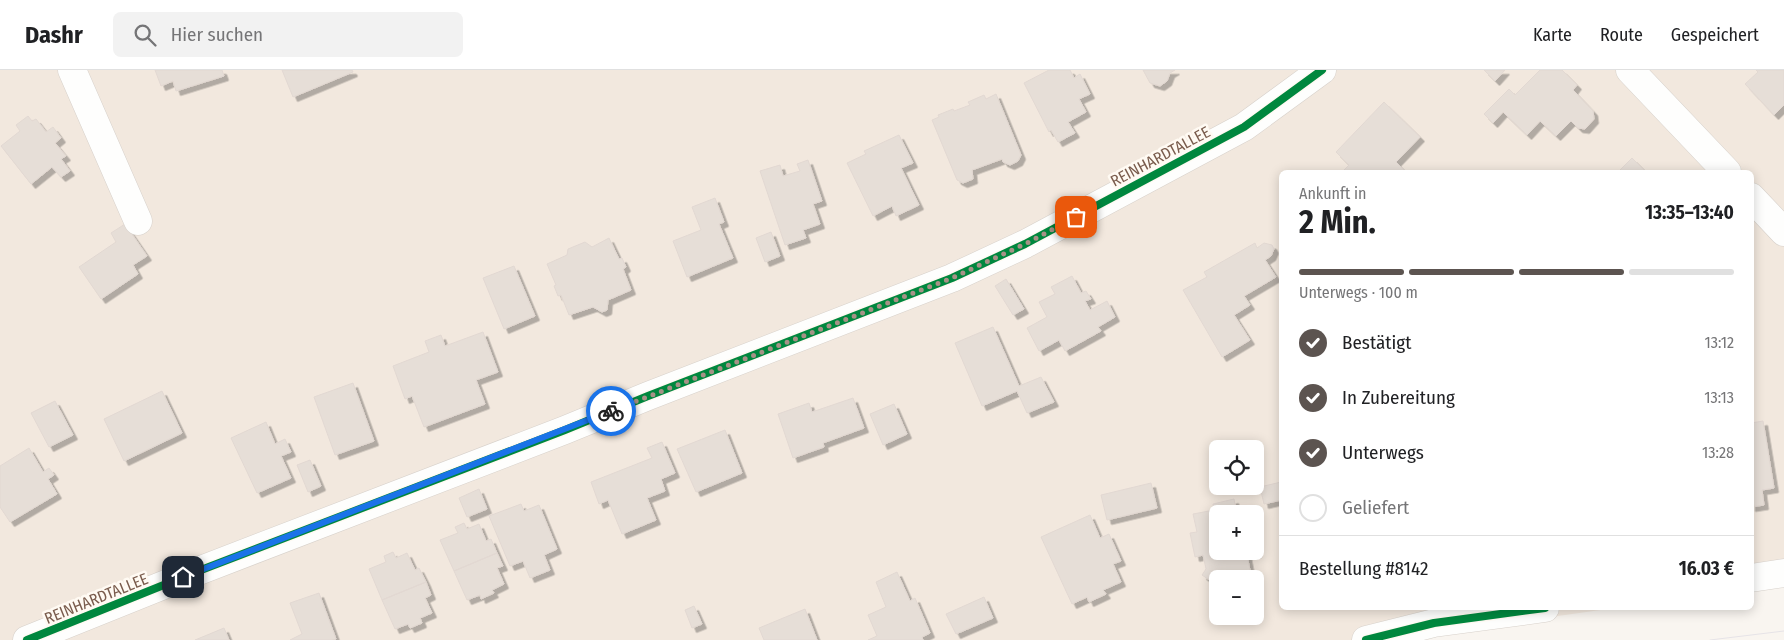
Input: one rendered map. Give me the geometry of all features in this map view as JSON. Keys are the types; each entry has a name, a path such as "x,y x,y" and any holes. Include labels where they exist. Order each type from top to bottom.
{"street":[{"path":"72,70 138,221"},
{"name":"REINHARDTALLEE","path":"27,640 201,570 952,278 1025,244 1244,126 1322,70"},
{"path":"1630,70 1726,170"},
{"path":"1754,200 1784,232"},
{"path":"1754,578 1784,573"},
{"path":"1366,640 1433,615 1513,610"}],"shaded area":[{"path":"0,70 1784,70 1784,583 1754,588 1754,170 1279,170 1279,610 1601,610 1437,633 1407,640 0,640"}],"building":[{"path":"155,70 222,70 224,76 176,91 173,81 161,86"},
{"path":"282,70 352,70 353,72 293,97"},
{"path":"1049,70 1070,70 1074,78 1080,74 1090,94 1079,99 1086,112 1068,122 1075,133 1058,142 1051,130 1049,132 1024,83"},
{"path":"1143,70 1175,70 1170,73 1167,81 1160,86 1150,83"},
{"path":"1484,70 1505,70 1495,81"},
{"path":"1540,70 1562,70 1577,85 1573,90 1593,111 1594,119 1585,129 1578,128 1571,121 1556,136 1540,121 1527,135 1503,112 1493,123 1484,114 1509,89 1515,95"},
{"path":"1756,70 1784,70 1784,105 1774,115 1745,84 1758,72"},
{"path":"996,94 1021,155 1018,161 1010,165 1003,162 1002,159 972,170 973,179 963,183 957,180 932,120 939,117 938,115 953,109 954,111 970,105 968,102 984,95 986,99"},
{"path":"1384,102 1420,137 1396,162 1404,170 1344,170 1349,165 1336,152"},
{"path":"28,116 32,121 36,119 46,132 53,127 61,138 55,143 66,156 61,159 70,171 61,177 52,167 31,184 1,146 20,131 16,125"},
{"path":"899,135 913,163 901,168 919,205 896,216 892,206 873,216 847,163 866,154 864,151"},
{"path":"1632,158 1644,170 1620,170"},
{"path":"808,160 822,201 813,204 820,224 803,230 806,238 785,245 760,171 780,165 783,176 800,171 797,164"},
{"path":"715,198 724,222 719,224 733,258 687,277 673,241 701,230 692,207"},
{"path":"125,224 147,256 133,265 138,274 101,299 79,267 116,242 111,233"},
{"path":"771,232 780,256 765,262 756,238"},
{"path":"609,238 619,259 622,258 626,267 623,269 631,290 608,300 607,310 602,312 593,307 569,315 561,295 558,296 554,286 556,285 547,264 567,255 568,249 585,242 592,247"},
{"path":"1255,243 1257,248 1264,243 1272,245 1274,249 1271,256 1265,260 1276,277 1244,296 1250,305 1234,315 1250,340 1222,357 1183,290 1207,277 1204,272"},
{"path":"514,266 535,316 504,329 483,278"},
{"path":"1072,276 1081,293 1086,291 1091,299 1085,301 1090,310 1107,301 1115,317 1098,327 1101,331 1065,351 1059,340 1039,351 1027,328 1047,317 1039,302 1055,294 1051,287"},
{"path":"1006,279 1024,309 1013,315 995,286"},
{"path":"993,327 1019,386 1041,377 1054,402 1027,413 1017,391 982,406 955,343"},
{"path":"483,332 498,372 476,380 485,404 424,427 412,396 405,399 393,366 429,352 425,341 441,335 445,346"},
{"path":"353,383 374,441 335,455 314,397"},
{"path":"162,391 182,433 124,461 104,419"},
{"path":"853,398 864,428 823,443 824,447 793,458 778,414 809,403 812,412"},
{"path":"55,401 73,435 49,447 31,413"},
{"path":"894,404 907,434 883,445 870,414"},
{"path":"1763,421 1774,488 1762,490 1764,505 1754,507 1754,422"},
{"path":"266,422 275,444 285,439 291,452 281,456 291,478 257,493 231,438"},
{"path":"725,430 742,473 696,492 677,449"},
{"path":"662,442 675,473 661,479 665,491 647,498 656,520 622,534 608,500 599,504 591,482 652,458 647,448"},
{"path":"29,448 43,472 49,468 54,475 48,479 57,494 10,522 0,507 0,466"},
{"path":"310,460 321,486 308,492 297,465"},
{"path":"1279,482 1279,500 1264,504 1262,495 1264,495 1264,486"},
{"path":"1151,483 1157,508 1107,520 1101,495"},
{"path":"479,489 487,509 467,517 459,498"},
{"path":"1234,499 1235,505 1213,505"},
{"path":"521,504 524,511 539,505 557,549 544,555 550,570 530,578 523,561 510,566 489,516"},
{"path":"1209,511 1209,560 1248,560 1250,570 1209,570 1209,580 1202,575 1206,569 1203,555 1195,557 1190,533 1197,532 1193,514"},
{"path":"1090,515 1100,538 1109,534 1121,561 1113,564 1121,582 1103,590 1106,594 1089,602 1087,597 1072,604 1041,537"},
{"path":"464,523 467,529 479,524 486,541 491,539 497,553 454,571 440,540 458,533 455,527"},
{"path":"393,552 396,558 407,553 415,570 419,568 426,582 382,600 369,569 386,562 384,556"},
{"path":"497,553 503,566 497,568 504,584 492,590 494,593 481,599 480,595 467,600 454,571"},
{"path":"897,572 910,601 915,598 930,633 922,637 923,640 868,640 877,636 868,615 886,607 876,582"},
{"path":"426,582 431,595 425,598 432,613 420,618 422,623 410,628 408,624 395,629 382,600"},
{"path":"319,593 336,639 290,640 302,634 290,603"},
{"path":"984,597 993,618 956,634 946,614"},
{"path":"694,606 702,624 692,628 685,610"},
{"path":"805,609 817,640 764,640 759,628"},
{"path":"224,628 229,640 195,640"}],"tram line":[{"path":"1710,640 1784,631"}],"cycle path":[{"path":"27,640 201,570 952,278 1025,244 1244,127 1322,70"},
{"path":"1366,640 1434,623 1530,610"}],"way so far":[{"path":"611,411 952,278 1025,244 1076,217"}],"route":[{"path":"183,577 611,411"}]}
